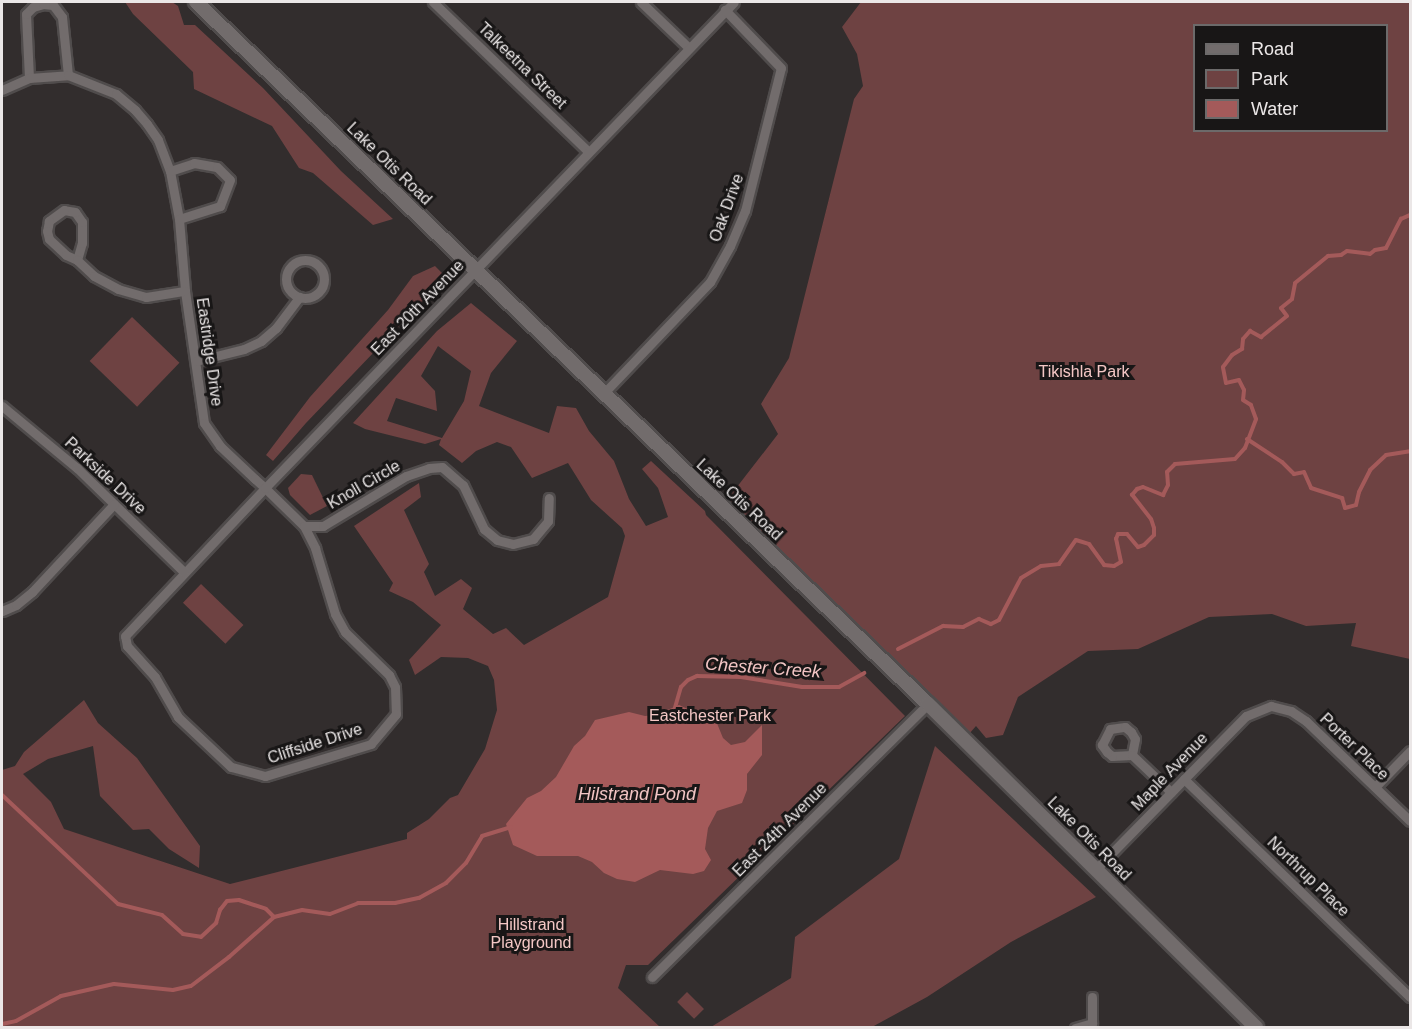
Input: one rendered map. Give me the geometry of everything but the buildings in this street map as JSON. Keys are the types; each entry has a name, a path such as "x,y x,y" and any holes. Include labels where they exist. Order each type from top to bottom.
{"main road":[{"name":"Lake Otis Road","path":"196,2 928,704 1256,1028"}],"street":[{"name":"Talkeetna Street","path":"433,2 589,152"},
{"path":"641,2 689,48"},
{"name":"East 20th Avenue","path":"125,636 734,2"},
{"path":"29,78 26,14 33,6 44,4 53,5 62,17 69,75"},
{"name":"Oak Drive","path":"603,394 710,282 730,246 745,211 781,68 726,10"},
{"name":"Eastridge Drive","path":"2,90 29,78 69,75 116,94 135,110 158,140 170,171 179,219 185,291 204,423 220,446 304,526 315,548 335,614 345,632 389,675 396,687"},
{"path":"170,171 194,163 217,167 230,180 220,206 179,219"},
{"path":"77,260 82,243 82,222 75,212 64,210 49,221 47,231 56,248 77,260 94,276 118,289 146,297 185,291"},
{"path":"299,262 312,262 322,270 324,283 318,294 306,298 299,297 290,291 288,274 299,262"},
{"path":"196,361 244,349 261,341 276,328 299,297"},
{"name":"Parkside Drive","path":"2,406 39,435 184,572"},
{"name":"Knoll Circle","path":"304,526 323,526 406,476 429,468 442,467 463,485 484,529 497,540 513,543 533,539 548,521 549,498"},
{"path":"2,612 16,605 32,592 114,504"},
{"name":"Cliffside Drive","path":"125,636 127,646 155,677 178,717 231,767 265,776 371,744 396,714 396,687"},
{"name":"East 24th Avenue","path":"652,977 928,704"},
{"name":"Maple Avenue","path":"1096,869 1246,716 1270,706"},
{"name":"Porter Place","path":"1270,706 1291,711 1306,721 1410,821"},
{"path":"1375,788 1410,750"},
{"path":"1132,755 1171,792"},
{"name":"Northrup Place","path":"1184,779 1410,997"},
{"path":"1074,1028 1097,1025 1092,997"}],"green space":[{"path":"125,2 172,2 178,6 184,25 195,25 263,88 341,171 393,219 373,225 313,173 299,168 272,126 194,89 193,72 133,14"},
{"name":"Tikishla Park","path":"861,2 1410,2 1410,659 1351,646 1356,623 1306,626 1272,614 1209,617 1138,649 1088,651 1018,697 1003,735 986,738 976,726 969,734 876,651 723,505 778,434 761,404 789,358 854,99 863,86 857,54 842,27"},
{"path":"435,266 446,277 306,423 273,461 266,455 310,397 388,310 413,276"},
{"name":"Eastchester Park","path":"471,303 517,341 491,373 479,406 549,433 557,406 576,408 589,431 614,461 629,499 646,526 668,517 658,488 642,469 651,461 705,511 706,515 905,716 648,965 626,965 618,988 660,1027 2,1028 2,770 15,766 24,752 84,700 98,723 137,758 200,846 199,868 169,849 149,829 133,830 100,796 93,746 48,759 23,774 51,802 64,829 230,884 407,839 407,833 429,819 450,798 458,795 485,749 497,710 494,680 488,666 468,658 441,657 415,675 409,660 441,625 413,602 389,591 393,583 354,526 419,483 421,497 404,510 429,564 424,572 435,596 461,579 472,588 463,609 493,634 506,628 524,645 608,597 625,536 622,528 591,500 568,463 532,478 511,447 497,442 476,451 462,463 439,445 441,439 425,444 365,429 353,423 437,331","holes":["438,346 471,371 464,401 442,438 387,421 396,398 437,411 435,391 421,376"]},
{"path":"132,317 179,363 137,407 90,361"},
{"path":"301,474 312,475 327,506 310,515 290,495 288,488"},
{"path":"201,584 243,625 225,644 183,603"},
{"path":"935,746 1096,897 1011,942 927,997 872,1027 711,1027 791,978 795,937 899,859"},
{"path":"687,992 704,1009 694,1019 677,1002"}],"water":[{"name":"Hilstrand Pond","path":"679,705 694,712 708,711 714,716 723,738 731,745 745,742 762,725 762,755 747,774 747,790 742,803 717,811 708,828 705,849 711,860 704,871 693,874 660,870 635,882 617,879 604,873 592,862 578,856 537,856 513,845 506,824 527,798 541,791 556,777 574,746 585,736 595,720 629,712 645,716 656,715"}],"waterway":[{"name":"Chester Creek","path":"898,649 943,626 963,627 979,619 991,624 999,620 1021,578 1041,566 1059,564 1076,540 1089,544 1104,565 1114,566 1121,562 1116,539 1118,534 1127,534 1138,547 1144,545 1154,535 1154,528 1151,519 1132,495 1137,489 1143,487 1163,495 1168,485 1167,472 1175,464 1235,459 1245,448 1256,419 1251,405 1243,400 1244,390 1239,380 1226,383 1223,367 1232,355 1242,349 1243,339 1250,331 1261,337 1287,316 1281,308 1292,299 1295,283 1328,256 1341,255 1347,251 1370,254 1375,250 1386,248 1401,219 1410,215"},
{"path":"1247,439 1282,462 1294,474 1304,472 1311,488 1342,498 1345,508 1356,505 1359,492 1370,470 1386,455 1410,451"},
{"name":"Chester Creek","path":"674,711 681,687 688,680 697,676 741,677 802,687 839,687 864,673"},
{"path":"2,795 118,904 162,915 183,934 201,937 216,923 220,910 227,901 239,900 266,909 274,917"},
{"name":"Chester Creek","path":"2,1024 16,1021 61,996 114,984 173,990 191,986 229,957 274,917 302,910 330,914 358,903 395,903 419,898 446,883 466,863 482,836 511,827"}],"park label":[{"name":"Hillstrand Playground","path":"531,934"}]}
